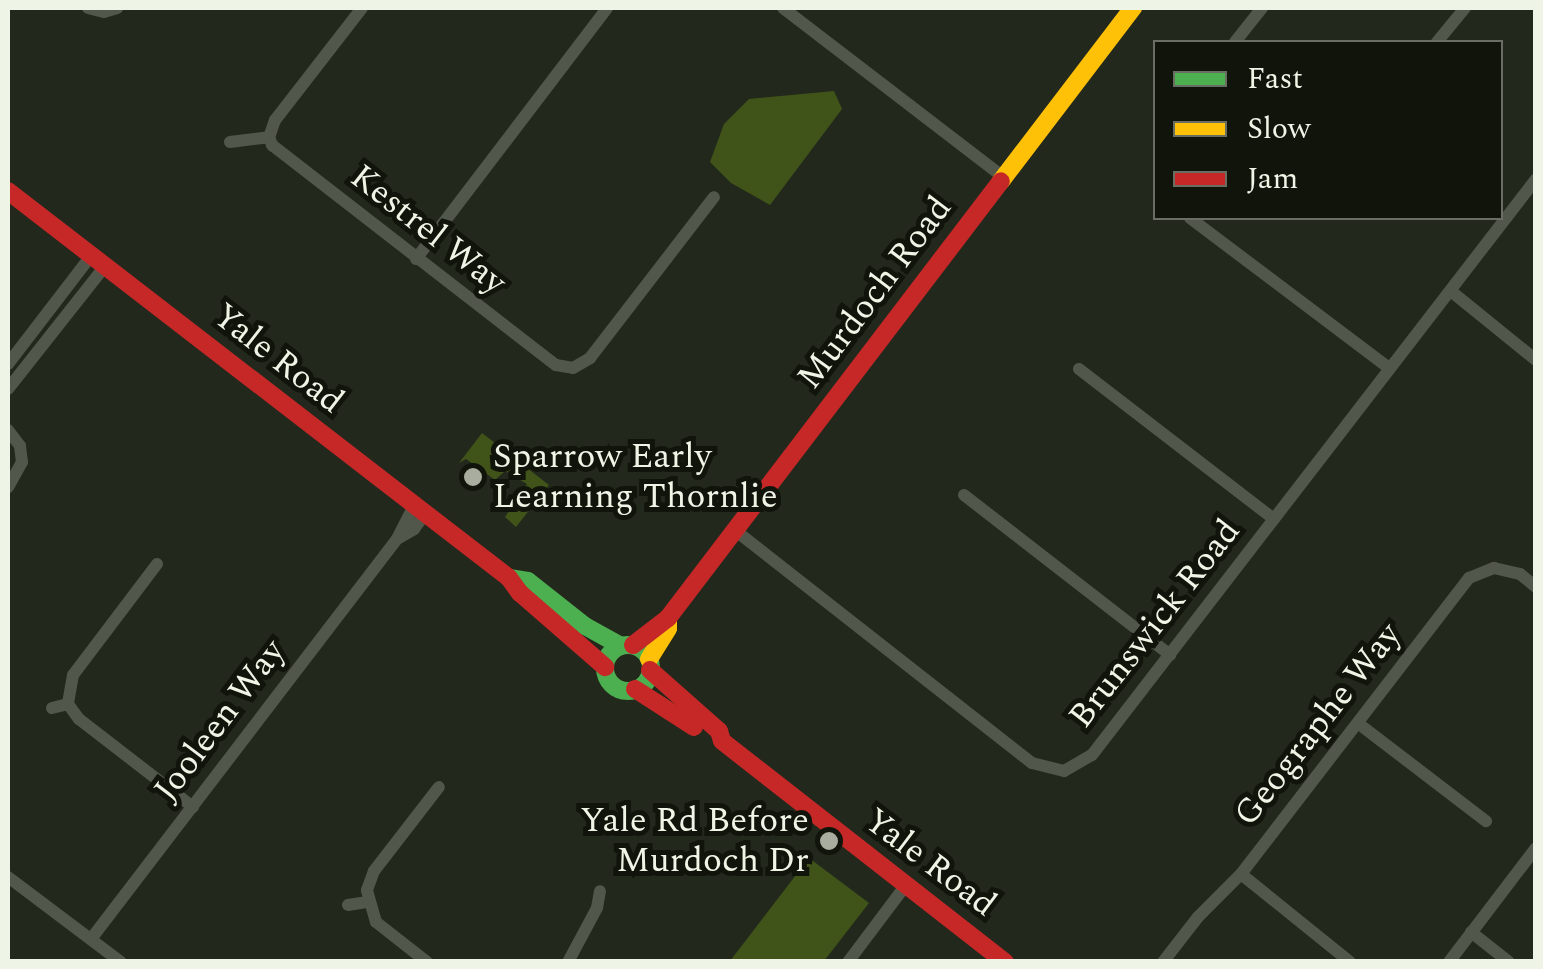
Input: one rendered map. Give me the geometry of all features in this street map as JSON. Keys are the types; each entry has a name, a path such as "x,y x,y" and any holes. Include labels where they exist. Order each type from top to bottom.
{"main road":[{"name":"Murdoch Road","path":"627,646 668,618 1133,8"},
{"name":"Yale Road","path":"8,191 509,578 520,593 605,667"},
{"name":"Yale Road","path":"509,578 528,581 585,626 627,646"},
{"name":"Murdoch Road","path":"650,665 668,628 668,618"},
{"path":"627,646 650,665 636,690 614,686 605,667 610,654 627,646"},
{"name":"Yale Road","path":"650,665 719,731 722,741"},
{"name":"Yale Road","path":"636,690 678,713 712,740 722,741 1005,962"}],"street":[{"path":"88,8 104,12 117,8"},
{"path":"230,142 269,137 275,120 362,8"},
{"path":"416,259 607,8"},
{"path":"783,8 1004,177"},
{"path":"1237,40 1262,8"},
{"path":"1439,40 1464,8"},
{"name":"Kestrel Way","path":"269,137 280,154 416,259 556,365 573,368 590,358 714,197"},
{"name":"Brunswick Road","path":"736,531 1032,763 1064,772 1092,755 1536,179"},
{"path":"1193,220 1389,368"},
{"path":"8,364 98,261"},
{"path":"8,389 98,261"},
{"path":"1452,292 1536,360"},
{"path":"1079,369 1274,519"},
{"path":"8,430 20,446 22,462 8,487"},
{"path":"964,496 1170,656"},
{"name":"Jooleen Way","path":"91,939 397,539 414,530 419,510"},
{"path":"158,564 73,675 68,704 79,719 193,807"},
{"name":"Geographe Way","path":"1163,962 1198,917 1241,874 1469,578 1494,568 1520,574 1536,587"},
{"path":"52,708 68,704"},
{"path":"1359,724 1486,821"},
{"path":"426,962 376,922 368,902 374,871 439,788"},
{"path":"1448,962 1536,848"},
{"path":"1241,874 1350,962"},
{"path":"8,877 120,962"},
{"path":"848,962 905,886"},
{"path":"568,962 597,908 600,891"},
{"path":"348,905 368,902"},
{"path":"1471,932 1508,962"}],"green space":[{"path":"834,91 842,109 770,205 731,183 710,162 724,124 749,99"},
{"path":"482,433 549,485 516,527 505,517 527,484 505,471 495,480 466,459 459,463"},
{"path":"809,858 869,903 824,961 730,961"}],"traffic: fast":[{"path":"509,578 528,581 585,626 621,646"},
{"path":"628,645 644,652 651,668 644,684 628,691 612,684 605,668 612,652 628,645"}],"traffic: slow":[{"path":"1001,181 1133,8"},
{"path":"649,659 668,628 668,618"}],"traffic: jam":[{"path":"633,645 668,618 1001,181"},
{"path":"8,191 509,578 520,593 605,667"},
{"path":"650,670 719,731 722,741 1005,962"},
{"path":"635,689 694,727"}],"place":[{"name":"Sparrow Early Learning Thornlie","path":"473,477"},
{"name":"Yale Rd Before Murdoch Dr","path":"829,841"}]}
